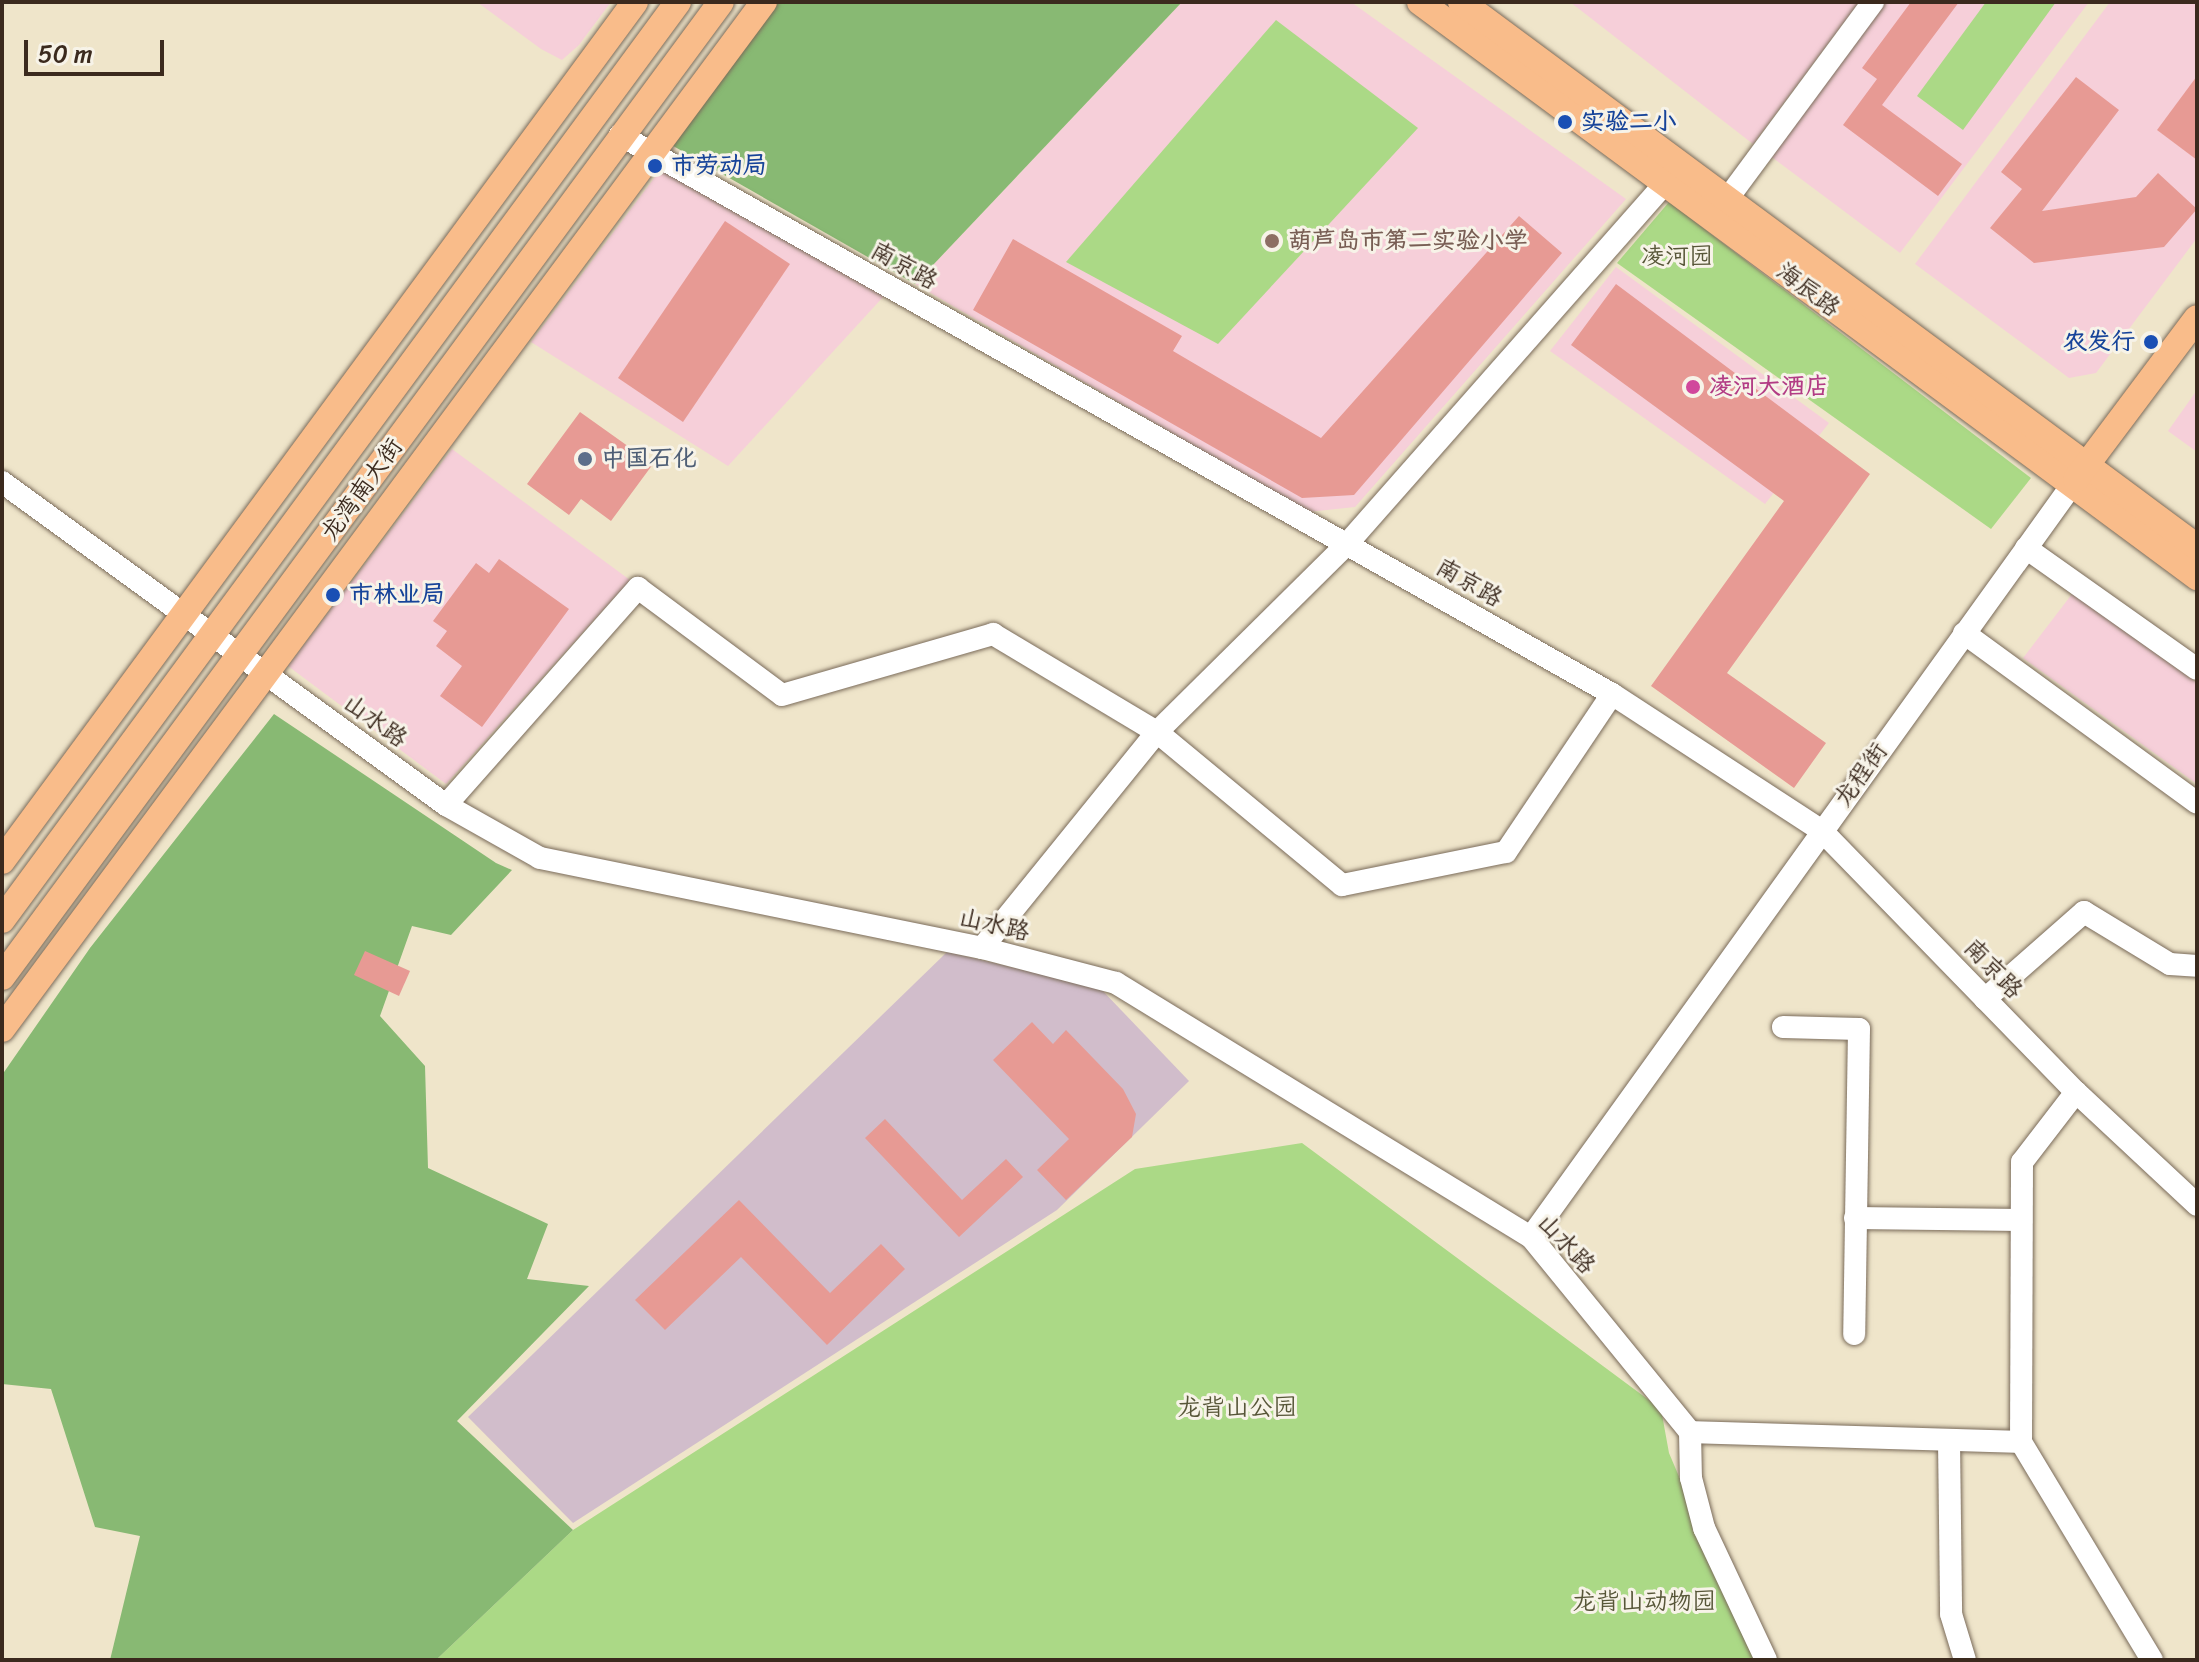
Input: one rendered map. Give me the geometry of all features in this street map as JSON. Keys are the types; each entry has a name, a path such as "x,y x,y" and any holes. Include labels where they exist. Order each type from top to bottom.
{"main road":[{"path":"2,861 635,2"},
{"name":"龙湾南大街","path":"2,920 678,2"},
{"name":"龙湾南大街","path":"2,977 721,2"},
{"path":"2,1029 764,2"},
{"name":"海辰路","path":"1420,2 1665,183 2079,475 2197,547"},
{"name":"海辰路","path":"1461,2 1728,198 2079,475 2197,577"},
{"path":"563,214 591,235"},
{"name":"龙程街","path":"2079,475 2197,318"},
{"path":"393,330 421,351"}],"street":[{"path":"1728,198 1873,2"},
{"name":"南京路","path":"620,135 1612,694 1821,830 2076,1092 2197,1205"},
{"path":"982,948 1157,732 1347,544 1665,183"},
{"name":"龙程街","path":"1531,1237 2079,475"},
{"name":"山水路","path":"2,482 446,805 540,858 982,948 1116,983 1531,1237 1690,1432"},
{"path":"2026,548 2197,669"},
{"path":"446,805 638,588 782,695 993,634 1157,732 1342,885 1506,852 1612,694"},
{"path":"1964,633 2197,803"},
{"path":"1985,999 2084,912 2170,964 2197,966"},
{"path":"1783,1027 1859,1029 1854,1334"},
{"path":"2076,1092 2022,1162 2021,1442 2152,1660"},
{"path":"1855,1218 2021,1220"},
{"path":"1766,1660 1704,1528 1691,1478 1690,1432 2021,1442"},
{"path":"1949,1440 1951,1614 1965,1660"}],"shaded area":[{"path":"477,2 611,2 579,45 562,60 541,49"},
{"name":"葫芦岛市第二实验小学","path":"1182,2 1351,2 1626,199 1355,507 1308,512 915,284"},
{"path":"1570,2 1859,2 1753,144"},
{"path":"1884,2 2089,2 1900,253 1769,155"},
{"path":"2110,2 2197,2 2197,238 2096,373 2069,378 1915,264"},
{"path":"661,169 884,296 728,466 531,342"},
{"name":"凌河大酒店","path":"1616,267 1829,423 1765,504 1550,351"},
{"path":"2197,390 2197,452 2168,431"},
{"path":"452,449 630,580 446,784 288,666"},
{"path":"2072,594 2197,683 2197,784 2023,658"},
{"path":"947,952 1100,988 1189,1081 1057,1210 573,1523 468,1417"}],"green space":[{"path":"777,2 1182,2 915,284 668,143"},
{"path":"1986,2 2056,2 1963,130 1917,96"},
{"path":"1276,20 1418,128 1218,344 1066,262"},
{"name":"凌河园","path":"1669,202 2031,478 1991,529 1617,263"},
{"path":"274,714 496,863 512,870 451,935 412,926 380,1016 425,1066 428,1168 548,1224 527,1279 589,1286 457,1421 573,1530 436,1660 110,1660 140,1536 95,1527 51,1389 2,1384 2,1075 90,948"},
{"name":"龙背山公园","path":"1302,1143 1661,1409 1669,1453 1757,1660 436,1660 573,1530 1135,1169"}],"building":[{"path":"1911,2 1959,2 1882,105 1962,164 1938,196 1843,125 1877,79 1862,68"},
{"path":"2197,76 2197,160 2157,130"},
{"path":"2076,77 2119,110 2042,211 2136,197 2158,173 2197,209 2164,247 2034,263 1990,228 2022,189 2001,172"},
{"path":"1519,216 1562,253 1354,495 1302,498 973,310 1013,239 1182,336 1173,351 1321,438"},
{"path":"725,221 790,264 683,422 618,378"},
{"path":"1616,284 1870,474 1727,673 1826,743 1794,788 1651,686 1784,501 1571,345"},
{"path":"580,412 653,464 611,521 581,499 569,515 527,484"},
{"path":"499,559 569,609 482,727 440,696 462,666 436,646 447,631 433,621 476,563 489,573"},
{"path":"365,951 410,971 399,996 354,975"},
{"path":"1032,1022 1053,1044 1066,1030 1123,1089 1136,1114 1132,1137 1066,1200 1037,1170 1069,1139 993,1060"},
{"path":"885,1119 962,1200 1006,1159 1023,1177 959,1237 865,1138"},
{"path":"739,1200 830,1293 881,1244 905,1269 827,1345 741,1257 665,1330 635,1300"}],"place":[{"name":"实验二小","path":"1565,122"},
{"name":"市劳动局","path":"655,166"},
{"name":"葫芦岛市第二实验小学","path":"1272,241"},
{"name":"农发行","path":"2151,342"},
{"name":"凌河大酒店","path":"1693,387"},
{"name":"中国石化","path":"585,459"},
{"name":"市林业局","path":"333,595"}],"park label":[{"name":"龙背山动物园","path":"1644,1602"}]}
